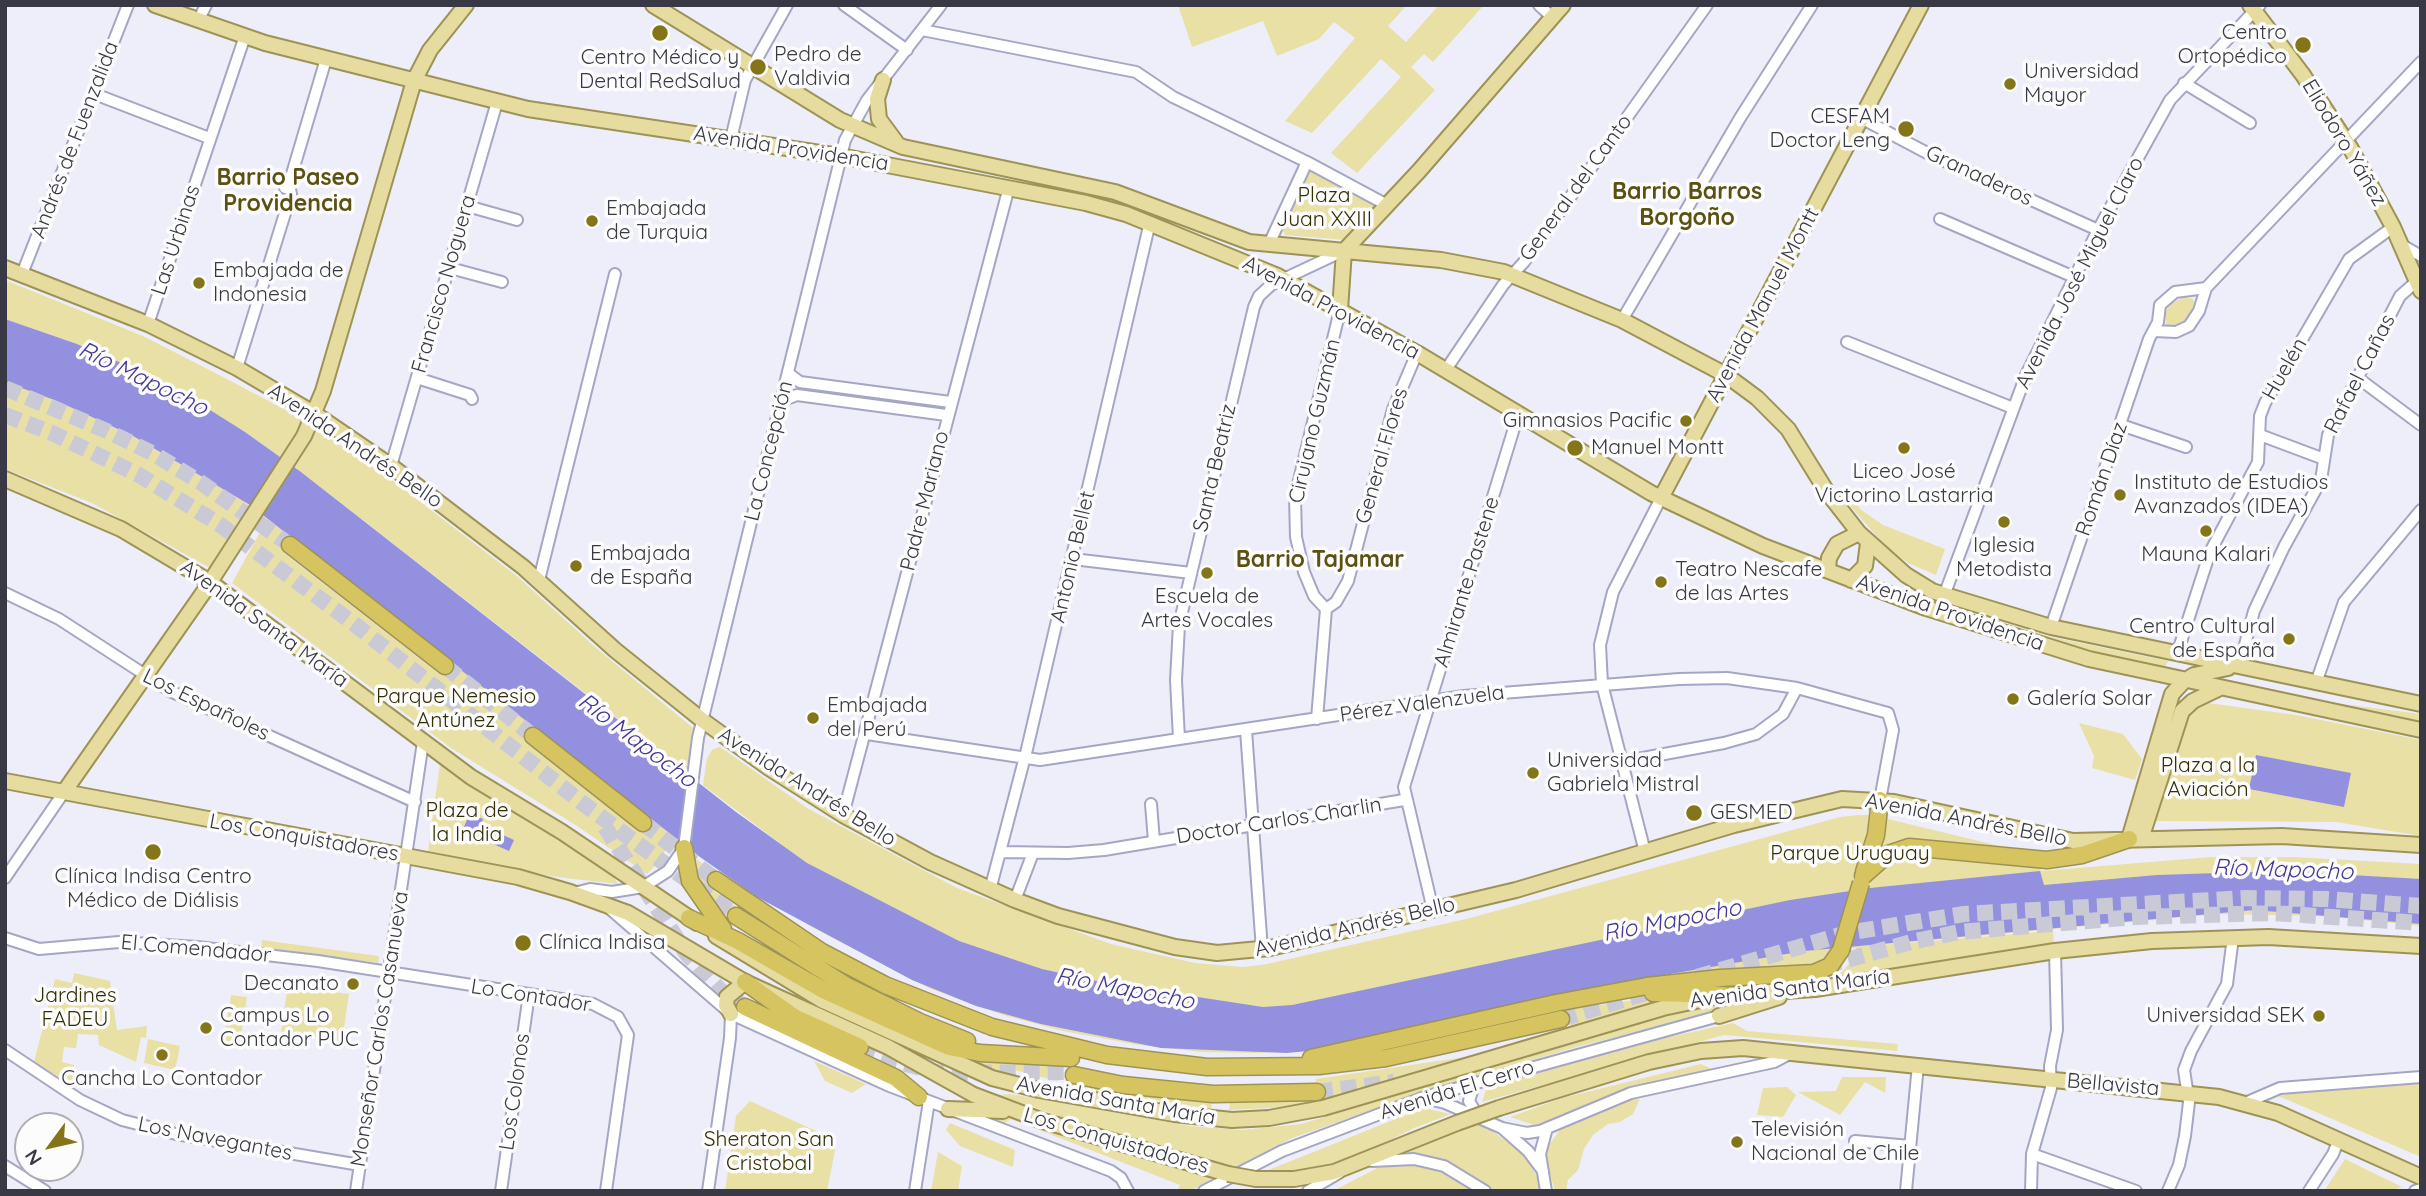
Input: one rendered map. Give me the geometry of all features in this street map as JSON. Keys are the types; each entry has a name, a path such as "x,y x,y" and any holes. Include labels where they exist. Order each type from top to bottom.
{"highway":[{"path":"290,545 445,666"},
{"path":"533,736 643,823"},
{"path":"1250,1069 1369,1047 1533,1007 1608,993 1695,980 1814,973 1830,966 1842,950 1876,835 1880,800"},
{"path":"1862,880 1881,858 1909,847 1935,847 2048,860 2082,855 2135,839"},
{"path":"684,847 690,881 729,936"},
{"path":"716,880 822,952 933,1006 1018,1035 1140,1060"},
{"path":"736,916 847,986 967,1041"},
{"path":"689,918 729,936 825,991 958,1049 1250,1069 1362,1062 1561,1019"},
{"path":"745,982 794,1017 860,1047"},
{"path":"1608,993 1724,996"},
{"path":"738,1011 896,1078 924,1099"},
{"path":"1074,1075 1188,1092 1317,1092"}],"main road":[{"name":"Avenida Providencia","path":"155,5 245,36 326,59 497,102 840,156 1009,187 1098,206 1150,222 1283,278 1417,353 1661,498 1763,546 1938,612 2089,660 2421,730"},
{"path":"64,792 256,513 290,461 315,414 414,81 430,50 466,5"},
{"name":"Avenida Providencia","path":"653,5 851,126 903,147 1115,192 1226,235 1269,244 1441,260 1512,275 1622,320 1726,375 1757,398 1788,429 1827,492 1863,538 1918,584 1944,596 2051,627 2421,704"},
{"path":"1340,310 1344,251 1563,5"},
{"name":"Avenida Manuel Montt","path":"1661,498 1921,5"},
{"name":"Eliodoro Yáñez","path":"2255,7 2345,139 2393,227 2419,286"},
{"path":"883,80 877,99 879,119 888,135 903,147"},
{"name":"Avenida Andrés Bello","path":"5,268 148,324 237,368 315,414 391,466 539,580 601,638 702,720 769,768 843,815 990,890 1015,900 1058,916 1175,947 1217,953 1262,950 1433,910 1817,803 1849,798 1880,800 2054,839 2084,841 2282,835 2421,845"},
{"name":"Avenida Santa María","path":"5,479 121,529 210,582 471,777 798,988 971,1070 1039,1090 1222,1120 1269,1118 1323,1108 1663,1008 1724,996 1797,991 2055,951 2233,937 2421,946"},
{"path":"1828,570 1829,558 1837,544 1863,538 1867,563 1851,580"},
{"path":"2135,839 2170,699 2183,681 2202,672 2239,667"},
{"path":"2135,839 2182,711 2193,701 2218,689"},
{"name":"Los Conquistadores","path":"5,781 533,880 574,893 641,919 745,982 888,1047 964,1091 1016,1112 1228,1174 1256,1179 1294,1179 1347,1168 1499,1108"},
{"path":"2404,944 2421,933"},
{"path":"738,1011 726,1005 727,997 745,982"},
{"path":"1718,1016 1797,991"},
{"path":"1718,1016 1724,1006 1724,996"},
{"name":"Bellavista","path":"1499,1108 1612,1071 1688,1053 1732,1048 2187,1091 2278,1113 2421,1177"},
{"path":"948,1109 1016,1112"}],"street":[{"name":"Andrés de Fuenzalida","path":"22,274 128,5"},
{"path":"198,21 206,5"},
{"path":"731,139 741,91 751,67 787,5"},
{"path":"844,5 907,50"},
{"name":"La Concepción","path":"684,847 702,720 840,156 851,126 941,5"},
{"path":"1539,5 1552,17"},
{"name":"General del Canto","path":"1445,370 1707,5"},
{"path":"1622,320 1740,118 1812,5"},
{"name":"Avenida José Miguel Claro","path":"1938,612 2013,408 2098,230 2158,119 2184,83 2255,7"},
{"path":"922,30 1136,72 1173,97 1307,162 1387,205"},
{"name":"Las Urbinas","path":"148,324 204,136 245,36"},
{"path":"237,368 290,194 289,184 326,59"},
{"path":"2154,331 2176,332 2189,326 2199,311 2206,288 2421,62"},
{"path":"2184,83 2250,123"},
{"path":"92,93 204,136"},
{"name":"Francisco Noguera","path":"391,466 497,102"},
{"name":"Granaderos","path":"1861,118 1929,154 2098,230"},
{"path":"1269,244 1307,162"},
{"name":"Padre Mariano","path":"843,815 867,734 946,415 1009,187"},
{"path":"467,206 517,220"},
{"path":"1940,219 2074,277"},
{"name":"Antonio Bellet","path":"990,890 1002,852 1073,559 1150,222"},
{"name":"Huelén","path":"2177,654 2210,552 2258,462 2263,407 2341,271 2357,251 2393,227"},
{"path":"2402,245 2421,256"},
{"name":"Santa Beatriz","path":"1179,739 1177,636 1254,307 1261,292 1283,278 1344,251"},
{"path":"450,268 502,282"},
{"path":"539,580 615,274"},
{"name":"Rafael Cañas","path":"2239,667 2254,611 2287,541 2318,488 2328,435 2400,296 2419,286"},
{"name":"Román Díaz","path":"2051,627 2161,305 2170,294 2206,288"},
{"name":"Cirujano Guzmán","path":"1326,609 1314,596 1304,572 1296,537 1295,497 1340,310"},
{"path":"1847,342 2013,408"},
{"name":"General Flores","path":"1326,609 1336,602 1348,581 1393,409 1417,353"},
{"path":"788,373 795,380 814,384 950,402"},
{"path":"417,378 470,395 472,399"},
{"path":"2358,378 2421,425"},
{"path":"812,397 807,390 814,384"},
{"path":"782,401 792,395 946,415"},
{"name":"Almirante Pastene","path":"1433,910 1404,800 1404,787 1518,415"},
{"path":"2121,425 2186,447"},
{"path":"2260,435 2323,459"},
{"name":"Avenida Manuel Montt","path":"1645,852 1602,684 1600,645 1606,611 1661,498"},
{"path":"2316,683 2344,602 2421,510"},
{"path":"1073,559 1191,573"},
{"name":"Los Españoles","path":"5,593 71,626 145,677 208,709 415,802"},
{"path":"1317,719 1326,609"},
{"name":"Pérez Valenzuela","path":"867,734 1024,760 1485,694 1714,678 1797,688 1890,715 1893,730 1880,800"},
{"path":"1621,762 1724,743 1756,734 1783,713 1797,688"},
{"path":"1246,730 1262,950"},
{"name":"Monseñor Carlos Casanueva","path":"356,1191 423,742"},
{"path":"5,878 64,792"},
{"name":"Doctor Carlos Charlin","path":"1002,852 1088,852 1404,800"},
{"name":"Doctor Carlos Charlin","path":"1152,804 1154,841"},
{"path":"574,893 590,889 612,892 643,887 667,872 684,847"},
{"path":"1015,900 1032,853"},
{"name":"Los Conquistadores","path":"601,902 738,1011"},
{"path":"2168,1191 2182,1156 2189,1108 2184,1070 2191,1051 2227,984 2233,937"},
{"name":"El Comendador","path":"5,938 38,949 119,942 197,947 318,961 389,973"},
{"path":"2031,1191 2032,1154 2050,1093 2058,1020 2055,951"},
{"name":"Lo Contador","path":"389,973 593,1003 611,1012 625,1025 628,1048 606,1191"},
{"name":"Los Colonos","path":"501,1191 529,994"},
{"path":"708,1191 730,1038 738,1011"},
{"name":"Avenida El Cerro","path":"1204,1191 1282,1151 1422,1098 1718,1016"},
{"name":"Los Navegantes","path":"5,1050 80,1100 122,1120 176,1134 360,1165"},
{"name":"Bellavista","path":"1502,1128 1527,1133 1547,1128 1615,1098 1680,1081 1774,1062 1791,1053"},
{"path":"1906,1191 1918,1065"},
{"path":"2245,1103 2280,1088 2421,1077"},
{"path":"1475,1082 1469,1101 1480,1118"},
{"path":"1422,1098 1445,1103 1502,1128 1528,1151 1542,1171"},
{"path":"915,1191 924,1099"},
{"name":"Los Conquistadores","path":"924,1099 1111,1171 1121,1178 1128,1191"},
{"path":"1546,1191 1541,1146 1547,1128"},
{"path":"2309,1191 2333,1154 2339,1139"},
{"path":"908,1191 914,1154 922,1140"},
{"path":"1856,1141 1910,1146"},
{"path":"2032,1154 2136,1191"},
{"path":"1369,1161 1414,1159 1444,1166 1485,1191"},
{"path":"5,1166 26,1186 45,1191"},
{"path":"1308,1191 1347,1168"},
{"path":"2415,1191 2421,1189"}],"green space":[{"path":"1178,5 1407,5 1388,26 1406,42 1439,5 1484,5 1433,62 1424,54 1411,67 1435,90 1357,173 1331,153 1401,77 1381,59 1312,133 1285,121 1355,38 1334,22 1319,39 1277,56 1263,21 1192,47"},
{"name":"Plaza Juan XXIII","path":"1313,170 1372,201 1376,209 1346,240 1285,235 1282,228 1308,173"},
{"path":"5,280 143,336 223,377 297,416 388,477 518,577 595,647 693,728 695,740 688,773 301,472 245,432 133,368 77,344 5,319"},
{"path":"2184,297 2193,299 2196,307 2185,321 2172,327 2166,324 2165,312 2172,303"},
{"name":"Parque Uruguay","path":"5,322 798,857 703,785 707,758 713,749 720,747 807,808 957,888 1111,944 1195,963 1243,967 1267,964 1470,918 1840,817 1858,815 1871,815 2033,854 2041,871 2211,857 2293,857 2421,864 2421,926 2324,916 2217,914 1868,946 2053,931 2054,946 1823,983 1842,972 1851,961 1856,948 1830,949 1826,958 1812,967 1698,977 1679,975 1677,971 1787,954 1705,960 1456,1021 1316,1050 1202,1052 1139,1045 1063,1031 1003,1015 931,989 808,925"},
{"path":"5,382 57,401 133,436 250,505 210,568 92,503 5,469"},
{"path":"1854,499 1860,509 1883,525 1945,549 1936,575 1908,563 1888,549 1851,507"},
{"name":"Parque Nemesio Antúnez","path":"268,518 295,539 284,553 438,673 450,660 538,730 528,744 637,829 649,816 674,836 658,863 647,874 577,826 451,748 232,583"},
{"path":"1963,609 2051,637 2168,661 2164,669 2095,652"},
{"path":"2216,679 2334,703 2421,714 2421,721"},
{"name":"Plaza a la Aviación","path":"2201,702 2296,715 2421,740 2421,836 2336,822 2157,821 2153,818 2181,718"},
{"path":"2079,723 2123,734 2142,759 2135,780 2092,768 2094,756"},
{"name":"Plaza de la India","path":"440,764 612,874 618,884 556,877 428,851"},
{"path":"696,859 718,875 710,888 741,910 728,926 699,883"},
{"path":"262,940 379,956 378,963 261,947"},
{"name":"Jardines FADEU","path":"74,973 110,981 117,1030 147,1026 146,1038 141,1037 136,1062 99,1045 98,1035 78,1034 76,1048 64,1047 62,1062 74,1065 73,1071 79,1073 77,1088 34,1062 55,979 72,983"},
{"path":"288,985 349,994 342,1041 281,1032"},
{"path":"231,995 247,997 239,1047 223,1044"},
{"path":"1669,995 1670,1000 1572,1029 1566,1010"},
{"path":"1714,1005 1716,1011 1709,1014 1580,1046 1448,1084 1292,1138 1235,1168 1108,1133 998,1095 1011,1094 1190,1126 1242,1130 1301,1124 1631,1025"},
{"path":"1733,1023 1747,1031 1898,1044 1897,1051 1724,1035 1482,1102 1487,1087 1615,1049"},
{"name":"Cancha Lo Contador","path":"148,1039 180,1046 175,1070 144,1063"},
{"path":"959,1057 982,1060 1043,1059 1057,1067 1059,1077 1057,1081 1015,1070 1004,1074"},
{"path":"1465,1057 1292,1107 1229,1110 1230,1103 1316,1098 1316,1079"},
{"path":"814,1061 866,1084 852,1093 825,1081"},
{"path":"1701,1064 1712,1069 1610,1096 1540,1127 1510,1117 1562,1098"},
{"path":"1842,1077 1886,1077 1885,1093 1865,1082 1840,1115 1798,1092 1836,1091"},
{"path":"2421,1082 2421,1157 2276,1095 2277,1093"},
{"path":"1072,1084 1143,1096 1212,1102 1211,1109 1071,1087"},
{"path":"1787,1087 1796,1095 1783,1117 1757,1115 1763,1088"},
{"path":"1640,1099 1633,1114 1620,1122 1608,1124 1593,1135 1584,1149 1578,1170 1568,1180 1566,1191 1555,1191 1546,1160 1547,1148 1564,1124 1623,1100"},
{"name":"Sheraton San Cristobal","path":"750,1101 825,1135 832,1143 835,1150 827,1191 725,1191 736,1116"},
{"path":"1423,1108 1451,1114 1414,1128 1342,1164 1293,1174 1261,1173"},
{"path":"1007,1115 1212,1178 1191,1191 1177,1191 1180,1185 1011,1119 1003,1124 988,1118"},
{"path":"950,1123 1015,1150 1013,1167 960,1146 946,1130"},
{"path":"1475,1123 1488,1128 1524,1154 1545,1191 1333,1191 1445,1133"},
{"path":"938,1152 962,1166 958,1191 931,1191"},
{"path":"2345,1159 2402,1187 2390,1191 2324,1191"}],"water":[{"name":"Río Mapocho","path":"5,319 77,344 133,368 194,400 245,432 301,472 736,812 807,863 959,941 1042,969 1106,983 1263,1007 1292,1005 1790,900 1870,888 2040,871 2044,885 2157,875 2280,871 2421,879 2421,924 2254,910 1804,951 1595,987 1318,1050 1287,1053 1161,1048 1041,1024 976,1006 912,980 757,897 700,857 250,505 133,436 57,401 5,382"},
{"path":"2256,755 2351,773 2344,807 2249,789"},
{"path":"470,813 483,819 481,825 514,840 509,851 475,836 473,841 460,836"}],"tunnel":[{"path":"5,388 154,454 200,482 290,545"},
{"path":"5,415 52,433 139,475 219,524 353,623 585,805 736,916"},
{"path":"445,666 533,736"},
{"path":"643,823 716,880"},
{"path":"605,827 686,953 721,991 745,1007"},
{"path":"1697,977 1847,933 1964,914 2246,898 2326,899 2421,906"},
{"path":"1825,966 1911,942 1959,932 2135,917 2273,913 2421,923"},
{"path":"1561,1019 1652,991"},
{"path":"860,1047 894,1061 940,1073 1066,1072"},
{"path":"1317,1092 1394,1082"}],"place":[{"name":"Centro Médico y Dental RedSalud","path":"660,33"},
{"name":"Centro Ortopédico","path":"2303,45"},
{"name":"Pedro de Valdivia","path":"758,67"},
{"name":"Universidad Mayor","path":"2010,84"},
{"name":"CESFAM Doctor Leng","path":"1906,129"},
{"name":"Embajada de Turquia","path":"592,221"},
{"name":"Embajada de Indonesia","path":"199,283"},
{"name":"Gimnasios Pacific","path":"1686,421"},
{"name":"Manuel Montt","path":"1575,448"},
{"name":"Liceo José Victorino Lastarria","path":"1904,448"},
{"name":"Instituto de Estudios Avanzados (IDEA)","path":"2120,495"},
{"name":"Iglesia Metodista","path":"2004,522"},
{"name":"Mauna Kalari","path":"2206,531"},
{"name":"Embajada de España","path":"576,566"},
{"name":"Escuela de Artes Vocales","path":"1207,573"},
{"name":"Teatro Nescafe de las Artes","path":"1661,582"},
{"name":"Centro Cultural de España","path":"2289,639"},
{"name":"Galería Solar","path":"2013,699"},
{"name":"Embajada del Perú","path":"813,718"},
{"name":"Universidad Gabriela Mistral","path":"1533,773"},
{"name":"GESMED","path":"1694,813"},
{"name":"Clínica Indisa Centro Médico de Diálisis","path":"153,852"},
{"name":"Clínica Indisa","path":"523,943"},
{"name":"Decanato","path":"353,984"},
{"name":"Universidad SEK","path":"2319,1016"},
{"name":"Campus Lo Contador PUC","path":"206,1028"},
{"name":"Cancha Lo Contador","path":"162,1055"},
{"name":"Televisión Nacional de Chile","path":"1737,1142"}],"district":[{"name":"Barrio Paseo Providencia","path":"288,191"},
{"name":"Barrio Barros Borgoño","path":"1687,205"},
{"name":"Barrio Tajamar","path":"1320,560"}]}
